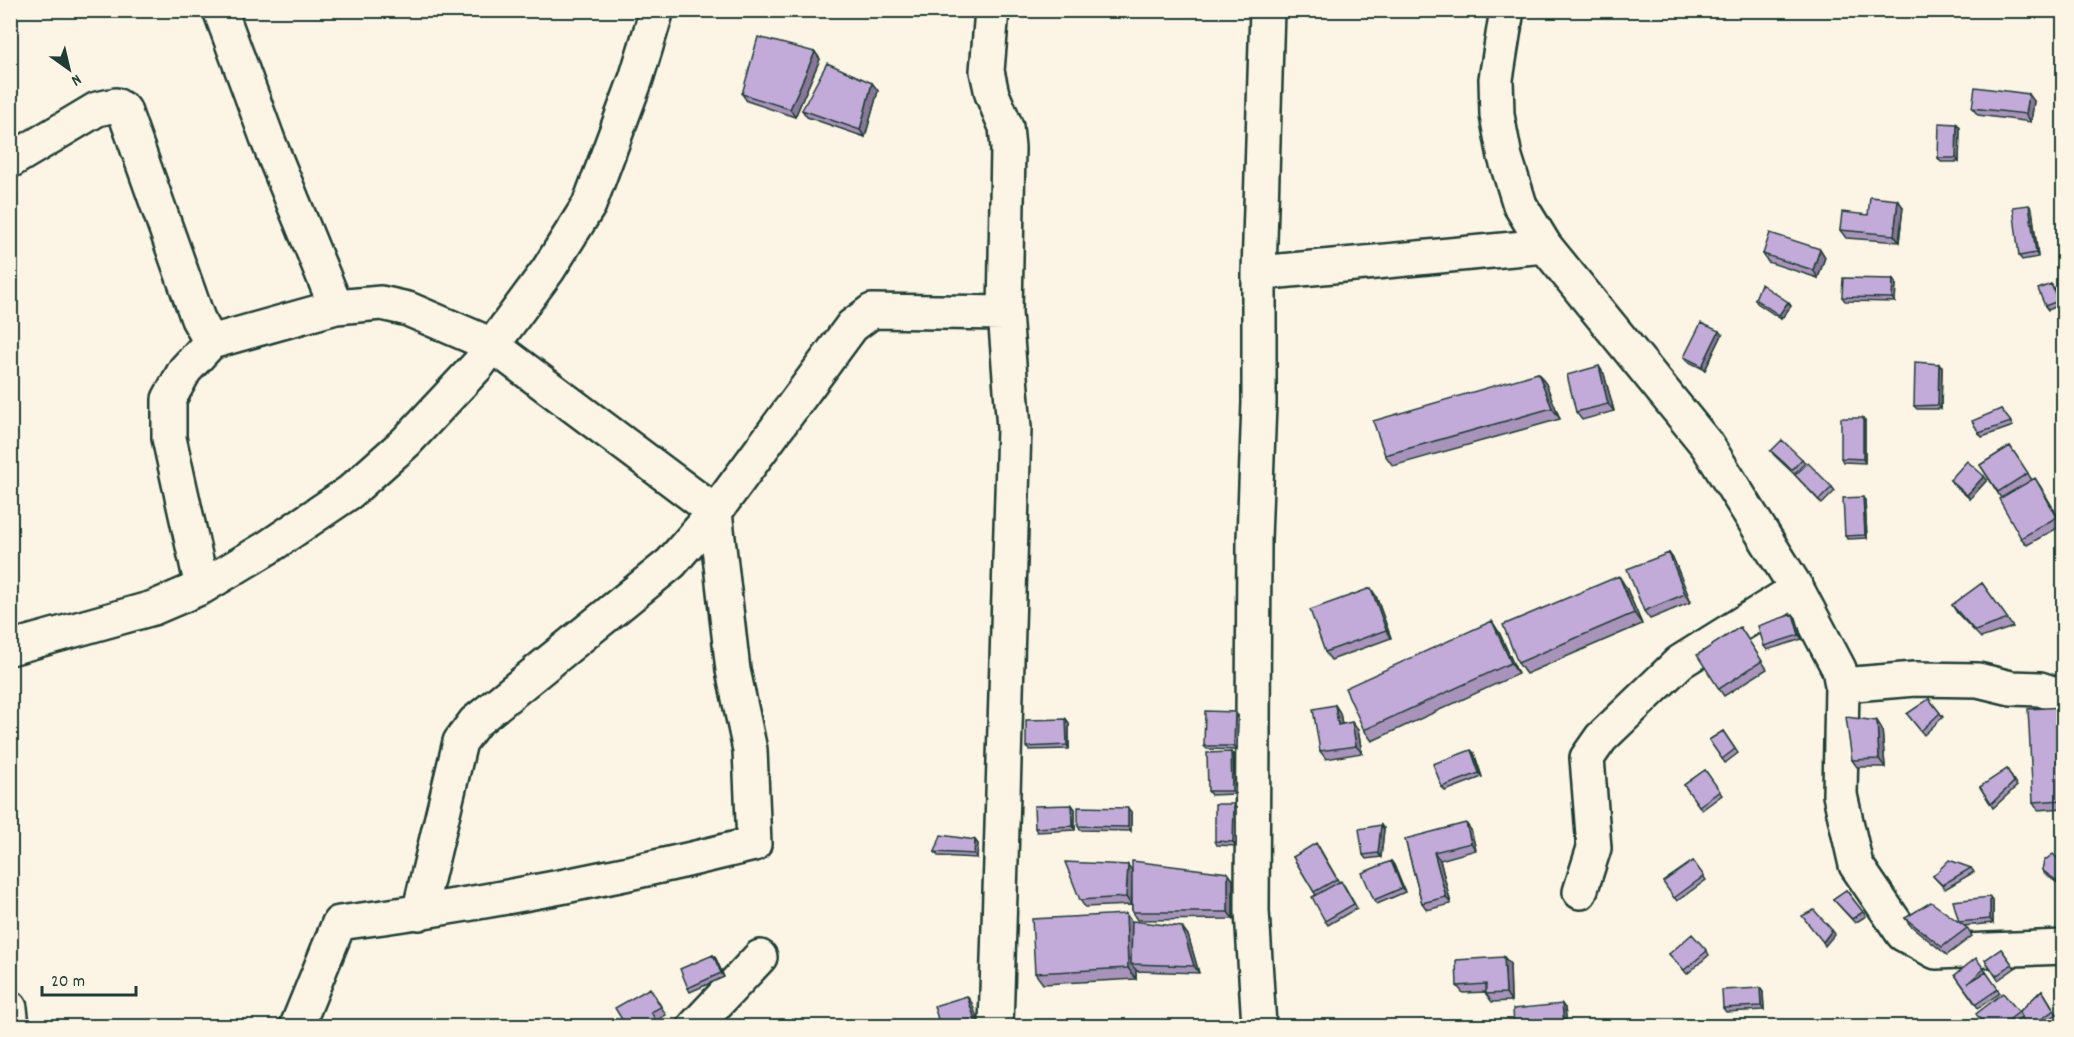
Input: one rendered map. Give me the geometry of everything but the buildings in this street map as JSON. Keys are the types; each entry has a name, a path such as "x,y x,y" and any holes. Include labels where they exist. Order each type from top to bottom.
{"street":[{"path":"220,10 269,143 336,308"},
{"path":"10,648 153,608 202,587 267,548 350,492 406,442 477,365 548,270 589,205 636,79 657,10"},
{"path":"992,10 987,71 992,94 1006,127 1008,148 1005,313 1014,428 996,1026"},
{"path":"1259,1026 1252,911 1254,539 1267,10"},
{"path":"1507,10 1496,79 1497,116 1505,157 1520,205 1545,246 1707,445 1797,589 1839,669 1842,685 1840,795 1856,865 1903,934 1936,952 2064,947"},
{"path":"10,161 97,108 116,105 124,110 198,319 211,342"},
{"path":"1259,273 1545,246"},
{"path":"202,587 169,438 169,399 185,370 211,342 336,308 381,303 408,309 492,345 715,512 733,670 750,750 754,844 529,894 419,913 339,923 297,1026"},
{"path":"419,913 460,742 475,723 671,562 715,512 852,326 872,311 1005,313"},
{"path":"1580,892 1594,848 1587,758 1601,738 1680,662 1797,589"},
{"path":"1842,685 1915,679 1978,680 2012,688 2040,689 2064,697"},
{"path":"695,1026 760,957"},
{"path":"10,1008 12,1026"}]}
